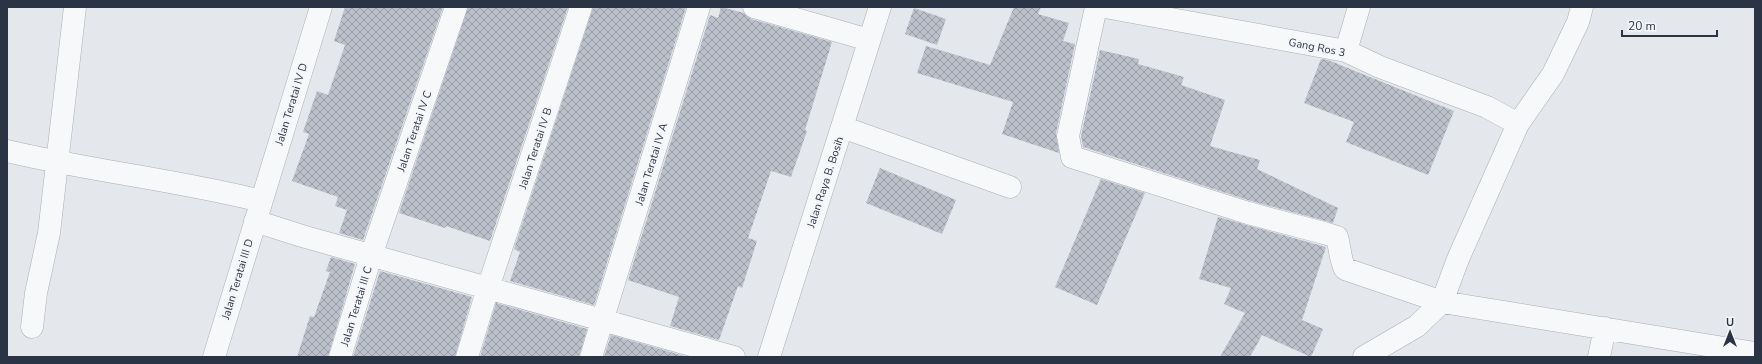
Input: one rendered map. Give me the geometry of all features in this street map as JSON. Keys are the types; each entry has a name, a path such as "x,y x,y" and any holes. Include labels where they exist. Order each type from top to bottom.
{"street":[{"path":"32,327 36,293 49,233 75,7"},
{"name":"Jalan Teratai IV D","path":"261,201 321,7"},
{"name":"Jalan Teratai IV C","path":"371,256 456,7"},
{"name":"Jalan Teratai IV B","path":"467,357 488,288 581,7"},
{"name":"Jalan Teratai IV A","path":"590,357 700,7"},
{"path":"754,7 869,40"},
{"name":"Jalan Raya B. Bosih","path":"769,357 880,7"},
{"path":"1096,7 1068,136 1072,157 1248,213 1336,237 1340,246 1342,264 1345,269 1442,302 1755,353"},
{"name":"Gang Ros 3","path":"1105,7 1346,51 1380,67 1487,107 1518,124"},
{"path":"1346,51 1359,7"},
{"path":"1364,357 1417,326 1442,302 1458,259 1518,124 1553,74 1578,22 1582,7"},
{"path":"842,126 1010,187"},
{"path":"7,151 57,163 190,185 261,201"},
{"name":"Jalan Teratai III D","path":"214,357 261,201"},
{"path":"255,221 371,256 734,357"},
{"name":"Jalan Teratai III C","path":"340,357 371,256"},
{"path":"1599,357 1605,328"}],"building":[{"path":"345,7 443,7 363,240 339,233 347,210 335,206 338,197 292,181 309,134 303,132 317,91 328,95 345,45 334,41"},
{"path":"468,7 568,7 490,241 446,226 445,228 399,213"},
{"path":"593,7 686,7 594,305 510,281 520,252 514,249"},
{"path":"721,7 744,13 751,19 832,42 805,130 807,131 791,177 771,171 748,238 757,241 742,288 738,286 719,340 670,326 679,297 628,280 710,15 718,18"},
{"path":"1014,7 1041,7 1038,14 1069,23 1063,41 1075,44 1056,133 1059,153 1002,134 1013,102 917,73 926,46 990,65"},
{"path":"914,8 946,19 937,45 905,34"},
{"path":"1100,50 1139,59 1138,64 1184,77 1181,85 1225,100 1210,146 1260,160 1257,169 1338,208 1333,223 1251,201 1083,147 1081,136"},
{"path":"1321,59 1328,60 1454,111 1428,175 1346,142 1354,122 1304,103"},
{"path":"880,168 956,200 942,234 866,203"},
{"path":"1101,179 1145,193 1097,305 1055,287"},
{"path":"1218,217 1326,247 1302,320 1323,329 1311,357 1262,335 1250,357 1220,357 1245,313 1224,304 1231,288 1199,279"},
{"path":"331,257 355,264 328,357 297,357 310,316 314,317 330,272 326,271"},
{"path":"380,271 472,297 455,357 353,357"},
{"path":"496,303 587,329 579,357 480,357"},
{"path":"611,335 688,357 604,357"}]}
